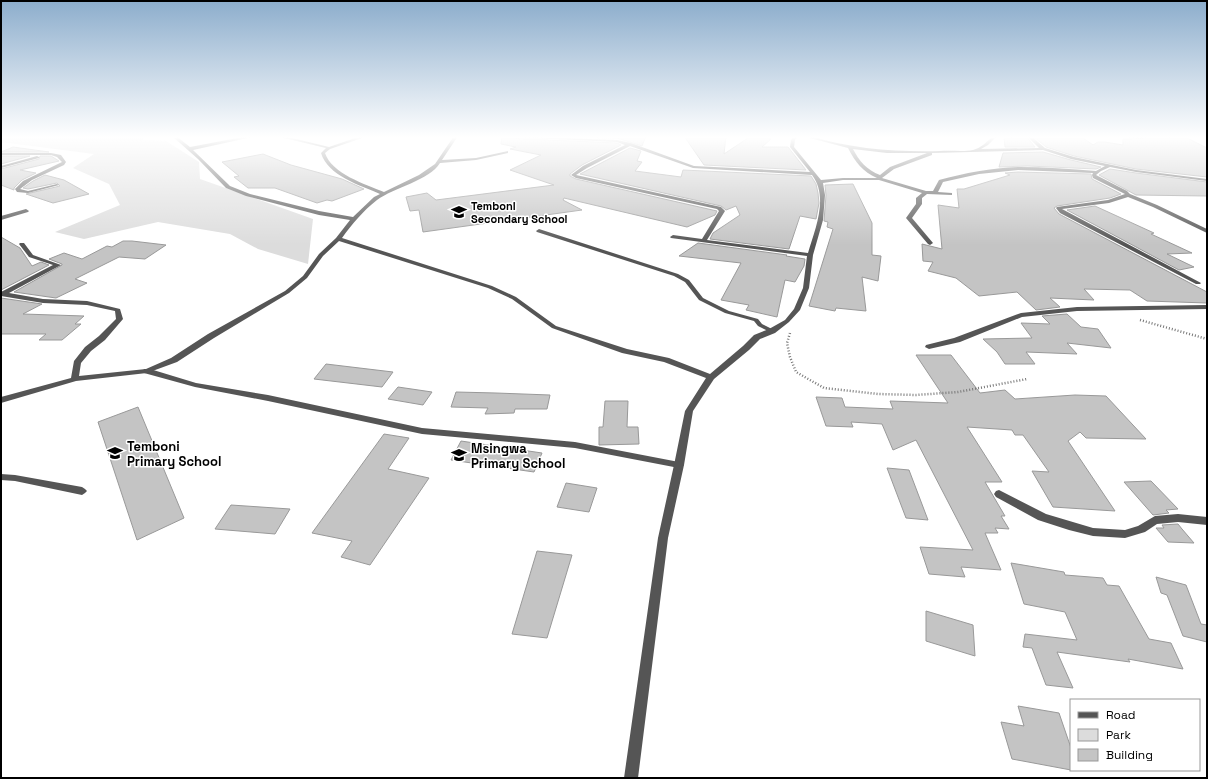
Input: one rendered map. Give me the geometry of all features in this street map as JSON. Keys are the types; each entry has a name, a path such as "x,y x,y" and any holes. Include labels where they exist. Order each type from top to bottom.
{"street":[{"path":"46,172 18,186 17,189 19,191 28,192 57,185"},
{"path":"215,172 228,187 248,195 319,213 354,219"},
{"path":"341,172 383,194"},
{"path":"1,400 75,379 147,371 174,360 211,336 287,292 305,277 321,255 338,239 354,219 368,205 383,194 426,172"},
{"path":"576,172 573,175 576,177 719,208 722,211 704,240"},
{"path":"631,778 663,538 679,466 689,411 711,377 746,348 756,337 772,331 787,321 797,310 806,288 810,255 820,220 823,195 820,182 814,174 786,172"},
{"path":"868,172 879,178 926,192 950,194"},
{"path":"820,182 843,179 879,178 886,172"},
{"path":"935,193 941,181 967,174 981,172"},
{"path":"1097,172 1094,175 1095,177 1125,192 1128,196 1155,206 1207,231"},
{"path":"1148,172 1207,180"},
{"path":"926,192 919,198 919,204 909,218 930,243"},
{"path":"1128,196 1109,201 1060,208 1062,212 1106,236 1198,283"},
{"path":"1,218 26,211"},
{"path":"539,231 676,275 687,281 701,299 727,312 756,320 760,325 772,331"},
{"path":"673,237 810,255"},
{"path":"338,239 490,286 514,298 554,327 625,351 666,360 711,377"},
{"path":"2,294 58,265 31,256 22,244"},
{"path":"2,294 43,301 87,303 118,310 120,319 84,354 77,363 75,379"},
{"path":"929,347 957,340 1021,314 1077,309 1207,307"},
{"path":"147,371 195,386 268,398 422,431 575,445 679,466"},
{"path":"1,477 15,478 82,491"},
{"path":"999,494 1042,517 1093,532 1124,534 1141,529 1155,520 1178,518 1207,521"}],"path":[{"path":"1136,319 1207,339"},
{"path":"787,321 790,332 787,343 790,357 796,372 824,388 878,394 916,395 958,392 1027,379"}],"green space":[{"path":"83,172 200,172 200,179 313,219 308,264 258,249 230,234 158,222 84,239 55,232 120,205 109,184"}],"building":[{"path":"1,172 36,173 22,180 14,188 14,190 1,185"},
{"path":"235,172 318,172 342,179 364,189 332,201 327,200 317,203 275,188 248,188 234,177 239,176"},
{"path":"517,172 572,172 570,176 576,179 717,211 715,215 687,227 564,198 563,200 582,210 423,232 419,210 410,211 406,197 427,193 436,200 554,185"},
{"path":"583,172 645,172 681,177 682,172 733,172 811,176 816,184 819,203 816,219 800,216 789,249 710,239 713,233 740,215 736,206 726,210 721,206 580,174"},
{"path":"1104,172 1132,172 1207,182 1207,196 1136,195 1099,175"},
{"path":"1166,172 1207,172 1207,177"},
{"path":"1005,173 1091,174 1092,179 1121,194 1110,198 1057,206 1054,208 1059,214 1207,292 1207,303 1147,301 1130,290 1084,289 1094,300 1050,298 1060,307 1036,310 1017,292 979,296 956,278 928,271 933,262 923,261 922,244 942,249 938,205 959,208 957,189 964,189 1010,175"},
{"path":"45,175 64,180 89,194 53,203 26,194 60,186 57,183 28,189 23,188"},
{"path":"853,184 872,223 872,255 881,256 878,281 862,277 866,311 836,308 835,311 809,306 833,229 827,227 828,222 824,221 826,195 825,185"},
{"path":"1095,206 1154,233 1151,234 1192,253 1167,254 1194,267 1179,270 1067,210"},
{"path":"1,237 20,248 32,266 41,262 49,265 1,290"},
{"path":"123,241 166,245 145,259 119,257 75,279 87,283 56,298 14,292 62,265 49,259 64,253 82,259 107,246 112,247"},
{"path":"698,243 787,255 786,256 805,259 804,266 795,282 785,280 777,317 746,310 749,305 721,300 741,263 679,256"},
{"path":"1,298 42,304 23,314 84,316 75,324 81,324 62,340 39,340 46,334 1,334"},
{"path":"1067,314 1081,327 1098,329 1111,348 1067,343 1077,354 1026,352 1035,364 1005,364 997,352 983,339 1032,338 1021,323 1050,324 1042,316"},
{"path":"916,355 951,355 980,393 1005,390 1015,399 1075,395 1106,396 1146,439 1086,438 1080,432 1068,441 1115,511 1053,507 1032,471 1049,472 1023,435 1015,435 1012,430 967,427 1002,482 985,482 1005,516 1001,516 1009,529 995,528 998,533 985,533 1001,570 961,567 965,577 929,574 920,547 973,550 916,440 893,450 882,424 851,422 853,427 826,426 816,397 842,398 845,407 893,409 890,401 948,403"},
{"path":"326,364 393,372 382,387 314,379"},
{"path":"398,387 432,392 423,405 388,399"},
{"path":"456,392 550,395 547,409 515,409 514,413 485,414 488,408 451,407"},
{"path":"605,401 628,401 627,427 638,427 639,444 599,445 599,427 603,427"},
{"path":"138,407 184,518 137,540 98,422"},
{"path":"384,434 409,438 388,469 429,478 370,565 341,557 352,541 312,533"},
{"path":"461,441 542,453 534,472 451,460"},
{"path":"887,468 909,470 928,520 906,518"},
{"path":"1151,481 1178,509 1166,510 1169,513 1153,515 1124,482"},
{"path":"566,483 597,488 589,512 557,507"},
{"path":"231,505 290,509 275,534 215,529"},
{"path":"1178,524 1194,543 1168,542 1156,528 1164,528 1162,525"},
{"path":"537,551 572,555 547,638 512,634"},
{"path":"1011,563 1064,572 1065,575 1103,578 1107,585 1119,586 1149,639 1171,643 1183,669 1128,659 1130,662 1057,652 1073,688 1046,685 1032,648 1023,647 1025,634 1077,640 1065,612 1024,604"},
{"path":"1156,577 1186,585 1201,624 1207,625 1207,642 1183,636 1167,595 1161,593"},
{"path":"926,611 973,625 975,656 926,641"},
{"path":"1018,706 1059,713 1070,745 1070,770 1012,759 1001,722 1024,726"}],"place":[{"name":"Temboni Secondary School","path":"459,212"},
{"name":"Temboni Primary School","path":"115,453"},
{"name":"Msingwa Primary School","path":"459,455"}]}
